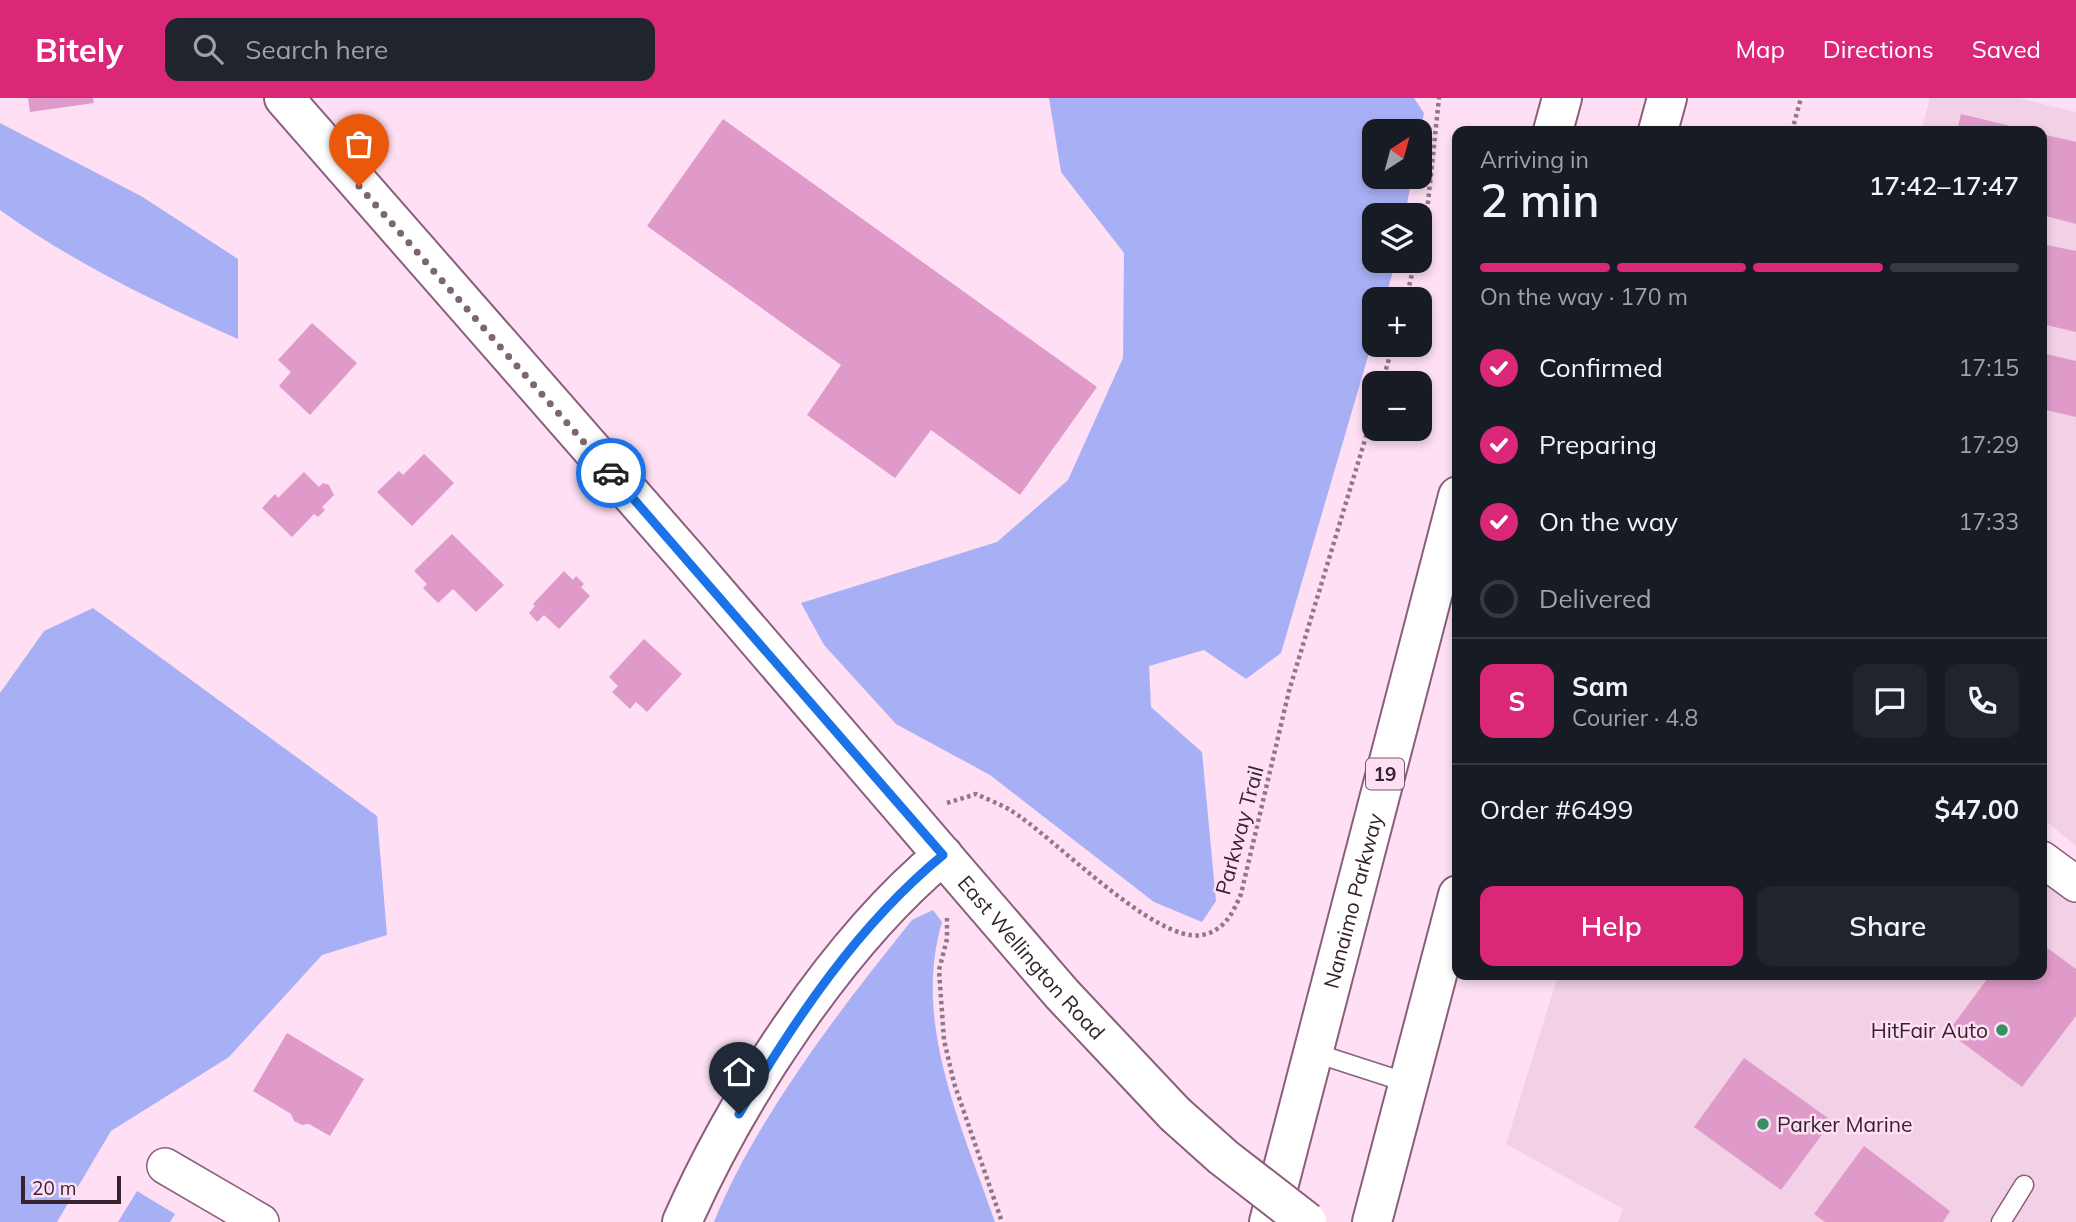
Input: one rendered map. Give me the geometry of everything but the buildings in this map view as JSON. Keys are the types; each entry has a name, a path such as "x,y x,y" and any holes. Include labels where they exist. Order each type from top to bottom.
{"main road":[{"name":"East Wellington Road","path":"284,98 1096,1033 1175,1114 1223,1157 1307,1222"},
{"path":"1554,126 1562,98"},
{"path":"1659,126 1667,98"},
{"name":"Nanaimo Parkway","path":"1269,1222 1452,519"},
{"path":"682,1222 750,1096 818,992 879,913 943,855"},
{"path":"1372,1222 1452,918"}],"street":[{"path":"2047,863 2076,884"},
{"path":"165,1166 261,1222"}],"lane":[{"path":"1312,1052 1408,1083"},
{"path":"2001,1222 2024,1185"}],"path":[{"path":"1427,203 1438,98"},
{"path":"1793,126 1801,98"},
{"name":"Parkway Trail","path":"939,803 948,803 976,794 1011,811 1164,927 1199,936 1218,930 1232,915 1241,894 1289,691 1365,441"},
{"path":"945,908 948,924 939,970 944,1040 954,1083 1002,1222"}],"shaded area":[{"path":"1049,98 1414,98 1424,113 1423,119 1362,119 1362,189 1410,189 1407,203 1362,203 1362,273 1393,273 1388,287 1362,287 1362,357 1368,357 1281,653 1246,679 1204,650 1149,666 1151,707 1202,752 1216,901 1202,922 1154,902 990,775 896,724 824,645 801,603 997,542 1068,480 1123,358 1124,253 1061,172"},
{"path":"1930,98 2018,98 2076,112 2076,846 2047,822 2047,126 1922,126"},
{"path":"0,123 141,196 238,259 238,339 116,280 57,247 0,210"},
{"path":"93,608 377,816 387,935 322,955 229,1057 111,1131 57,1222 0,1222 0,693 44,631"},
{"path":"2047,842 2076,863 2076,1222 1618,1222 1623,1209 1506,1144 1556,980 2047,980"},
{"path":"933,910 942,922 934,960 933,998 937,1036 956,1112 995,1222 714,1222 753,1143 802,1065 857,989 912,920"},
{"path":"137,1191 175,1214 170,1222 118,1222"}],"way so far":[{"path":"359,186 611,473"}],"place":[{"name":"HitFair Auto","path":"2002,1030"},
{"name":"Parker Marine","path":"1763,1124"}],"route":[{"path":"611,473 943,855 879,913 818,992 739,1114"}]}
